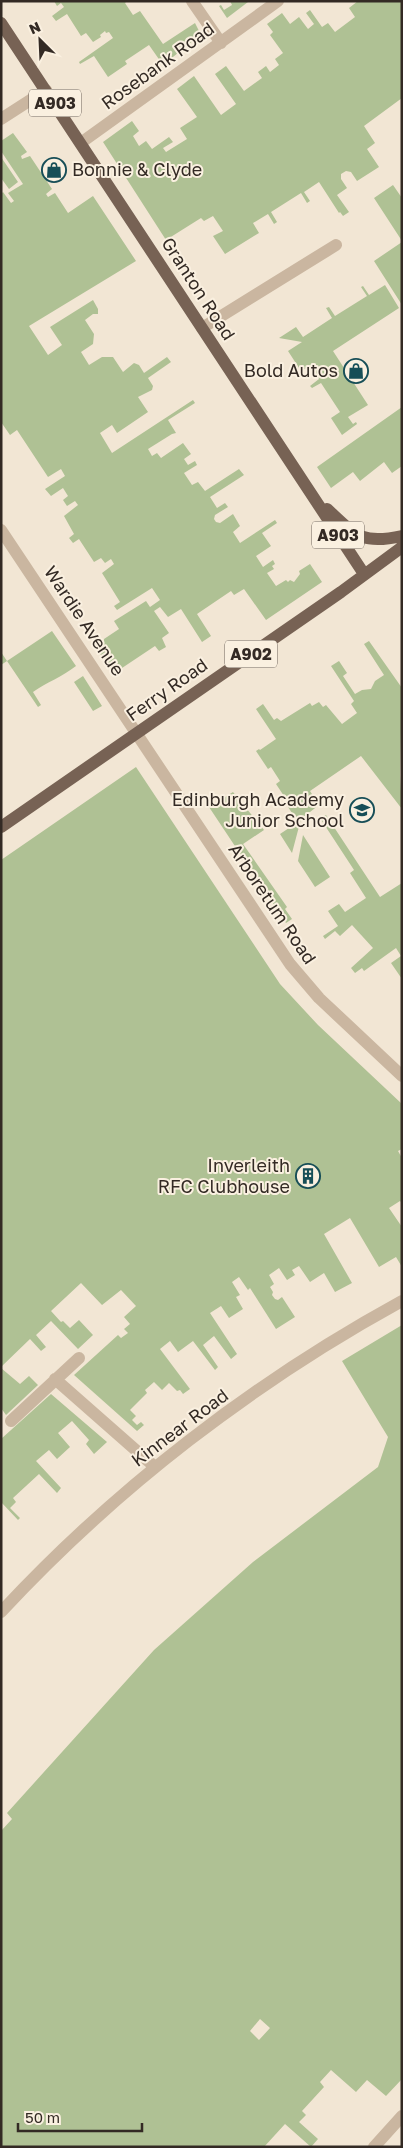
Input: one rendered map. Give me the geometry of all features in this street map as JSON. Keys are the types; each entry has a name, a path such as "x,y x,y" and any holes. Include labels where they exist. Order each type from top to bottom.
{"main road":[{"name":"Granton Road","path":"1,22 82,142 364,574"},
{"path":"312,495 354,534 368,540 402,536"},
{"name":"Ferry Road","path":"1,827 402,547"}],"street":[{"path":"192,1 221,43"},
{"name":"Rosebank Road","path":"82,142 278,1"},
{"path":"1,119 46,90"},
{"path":"202,328 336,245"},
{"name":"Wardie Avenue","path":"1,530 137,732"},
{"name":"Arboretum Road","path":"137,732 294,970 319,998 402,1076"},
{"name":"Kinnear Road","path":"1,1612 60,1553 155,1467 266,1386 344,1334 402,1301"},
{"path":"11,1421 79,1358"},
{"path":"55,1379 155,1467"},
{"path":"374,2147 402,2116"}],"green space":[{"path":"54,1 127,1 125,3 133,15 140,11 163,44 195,23 199,36 163,65 149,45 125,61 127,64 108,77 94,56 80,64 79,62 113,38 109,32 106,33 105,31 100,35 101,37 93,42 86,33 81,36 67,14 56,21 52,16 64,7 61,3 57,6"},
{"path":"230,1 248,2 227,18 219,6 221,5 224,10 232,5"},
{"path":"358,1 402,1 402,98 364,126 375,143 367,149 379,167 357,181 351,172 346,171 341,174 341,179 347,188 337,195 349,212 343,216 339,213 319,182 304,192 310,201 307,203 301,193 271,212 277,222 274,224 268,214 253,223 259,233 225,254 213,236 223,231 213,216 204,221 201,218 166,240 103,142 132,121 139,131 133,136 139,146 146,141 152,149 169,137 173,142 163,148 166,152 187,139 180,128 197,117 177,89 194,76 221,115 236,104 215,74 226,66 244,91 262,78 258,72 266,66 270,72 279,65 275,59 283,53 270,35 273,32 267,24 282,13 290,24 299,17 308,29 314,24 306,13 310,10 322,27 328,23 335,32 355,17 349,8"},
{"path":"13,133 27,152 21,156 22,159 30,156 52,189 46,194 48,197 55,193 68,213 93,196 136,261 29,326 48,355 62,345 50,327 93,300 98,309 98,314 93,314 85,320 94,334 93,344 81,352 89,365 102,357 113,357 123,372 134,363 139,365 144,373 167,357 171,362 148,378 153,386 152,390 138,397 148,412 117,433 112,425 100,433 112,453 193,400 195,403 168,420 176,433 148,449 152,456 157,453 161,458 183,443 191,454 184,459 188,465 195,461 197,465 184,473 192,485 198,482 205,491 239,469 244,475 210,497 217,508 225,503 228,507 215,515 214,519 216,522 220,523 233,514 240,526 233,532 240,543 275,520 277,523 262,533 271,546 256,556 263,567 273,560 275,564 272,566 274,569 267,573 276,586 286,580 294,582 300,574 299,571 310,564 322,582 266,620 244,589 234,595 231,591 197,614 211,636 202,642 181,609 168,617 160,607 154,611 169,633 162,638 166,647 159,651 155,646 113,674 97,649 103,645 104,639 119,629 114,621 146,601 150,607 160,600 152,588 117,610 114,606 120,602 102,573 114,564 111,559 105,563 101,558 94,562 79,539 73,543 69,538 74,534 64,516 78,505 75,501 67,506 63,500 68,496 63,488 51,496 45,489 65,476 61,469 48,477 17,430 10,435 1,422 1,194 3,192 11,203 14,201 8,193 23,184 1,151 1,141"},
{"path":"1,157 18,182 9,189 1,178"},
{"path":"393,185 402,198 402,241 374,198"},
{"path":"402,242 402,305 374,261"},
{"path":"385,285 399,308 333,351 368,405 348,417 353,424 356,422 357,424 342,435 331,418 340,412 321,383 312,388 310,386 319,379 310,366 301,371 288,351 302,342 279,338 296,327 303,337 332,318 326,308 329,307 335,316 367,296 361,287 363,286 369,295"},
{"path":"402,407 402,466 392,473 384,462 360,481 353,472 331,488 317,467"},
{"path":"52,631 76,666 33,692 41,705 38,707 7,661"},
{"path":"369,641 402,688 400,775 402,809 361,756 310,791 319,805 301,819 292,853 280,834 298,822 276,784 280,781 271,767 268,769 256,751 276,739 256,709 263,704 274,720 277,718 281,721 310,703 312,706 319,702 323,707 326,705 342,724 357,713 351,704 354,701 331,666 339,661 347,673 343,676 355,694 362,690 371,689 375,681 384,675 364,644"},
{"path":"1,652 7,661 1,665"},
{"path":"83,676 102,706 93,711 74,682"},
{"path":"136,767 280,984 318,1025 402,1104 402,1149 398,1151 402,1158 402,1203 400,1201 389,1208 402,1227 402,1267 396,1257 379,1267 350,1218 324,1234 352,1283 335,1292 324,1273 310,1282 299,1266 292,1270 295,1275 287,1280 279,1268 269,1275 274,1284 270,1287 273,1292 272,1295 278,1300 282,1297 295,1317 276,1329 250,1288 248,1290 239,1277 232,1282 240,1295 236,1297 243,1309 229,1318 221,1306 210,1313 237,1354 231,1359 214,1336 203,1345 218,1367 215,1370 193,1341 178,1352 170,1341 160,1349 190,1389 183,1394 169,1383 162,1390 154,1382 145,1390 147,1393 130,1410 136,1416 132,1420 137,1425 141,1422 144,1425 137,1431 74,1375 118,1335 121,1338 128,1333 124,1329 130,1324 124,1317 136,1306 121,1290 102,1305 81,1283 51,1311 61,1322 63,1321 70,1328 79,1320 93,1335 78,1349 51,1321 36,1335 46,1347 41,1351 30,1339 1,1367 1,860"},
{"path":"233,792 264,830 243,844 287,907 285,909 292,919 286,923 209,807"},
{"path":"326,815 380,897 402,883 402,979 391,963 401,956 396,948 364,971 362,968 355,973 351,968 373,948 352,925 340,936 335,931 325,939 323,936 338,926 328,911 339,904 345,912 366,898 350,873 354,870 320,818"},
{"path":"303,835 330,877 315,887 298,861"},
{"path":"402,1325 402,2079 386,2096 367,2080 356,2092 331,2070 320,2082 324,2087 302,2111 306,2115 299,2122 318,2139 311,2147 285,2124 264,2147 1,2147 1,1831 12,1819 7,1813 154,1650 253,1562 378,1467 388,1437 342,1361","holes":["260,2019 270,2028 259,2040 250,2031"]},
{"path":"1,1368 20,1384 29,1376 38,1385 6,1415 1,1408"},
{"path":"51,1394 107,1442 94,1454 86,1444 89,1440 72,1421 58,1433 70,1447 57,1459 49,1450 36,1461 61,1488 57,1493 39,1474 13,1498 16,1502 10,1508 20,1518 18,1520 1,1502 1,1439"}],"place":[{"name":"Bonnie & Clyde","path":"54,170"},
{"name":"Bold Autos","path":"356,371"},
{"name":"Edinburgh Academy Junior School","path":"362,810"},
{"name":"Inverleith RFC Clubhouse","path":"308,1176"}]}
